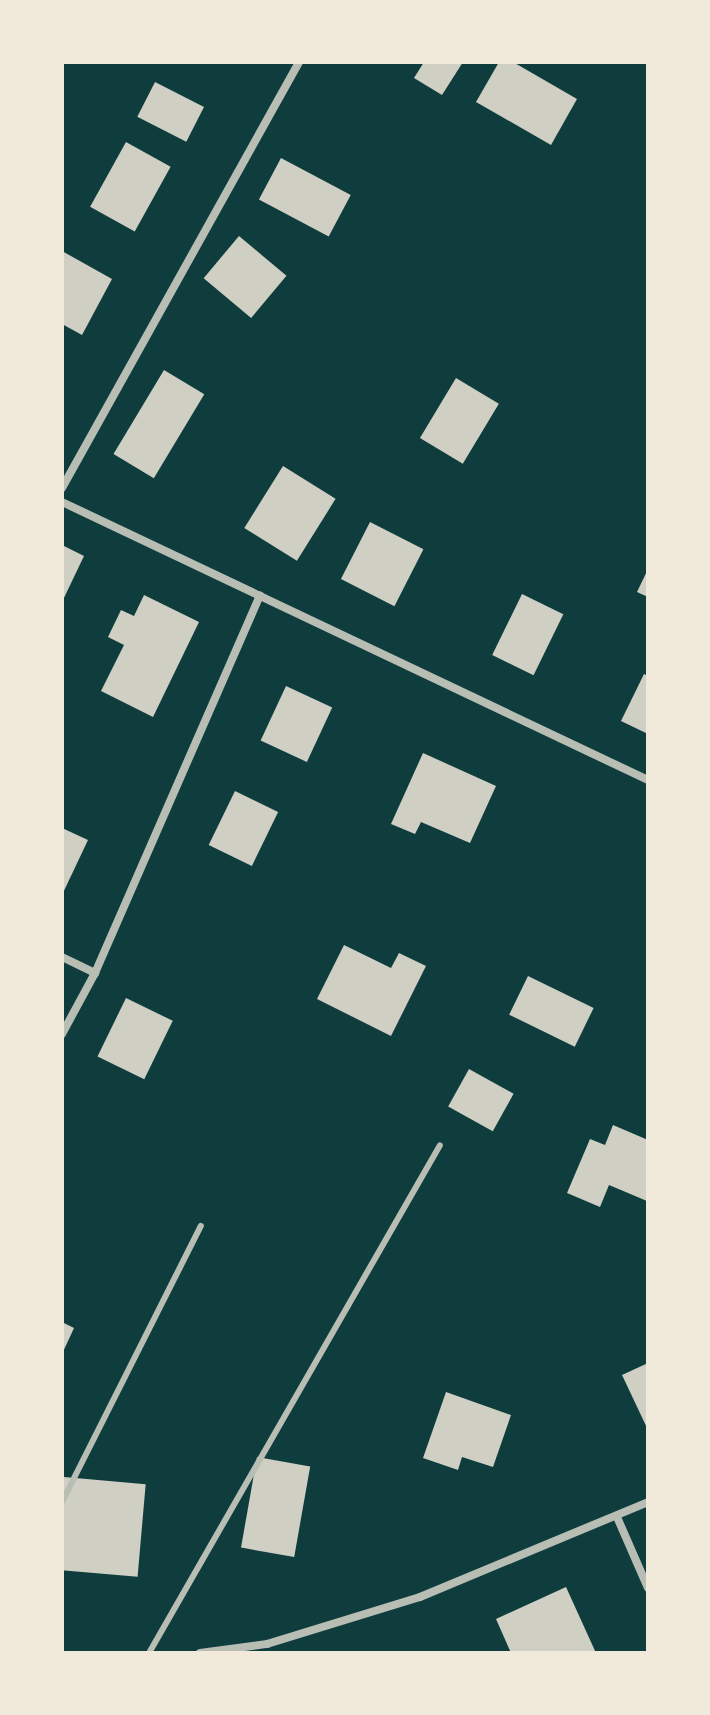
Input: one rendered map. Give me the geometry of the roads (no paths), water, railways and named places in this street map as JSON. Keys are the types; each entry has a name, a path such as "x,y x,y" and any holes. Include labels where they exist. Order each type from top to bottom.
{"street":[{"path":"62,488 299,62"},
{"path":"62,502 648,780"},
{"path":"62,1034 95,973 260,595"},
{"path":"62,957 95,973"},
{"path":"200,1653 267,1644 420,1597 648,1502"},
{"path":"617,1517 648,1588"}],"lane":[{"path":"149,1653 440,1145"},
{"path":"62,1502 201,1226"}]}
